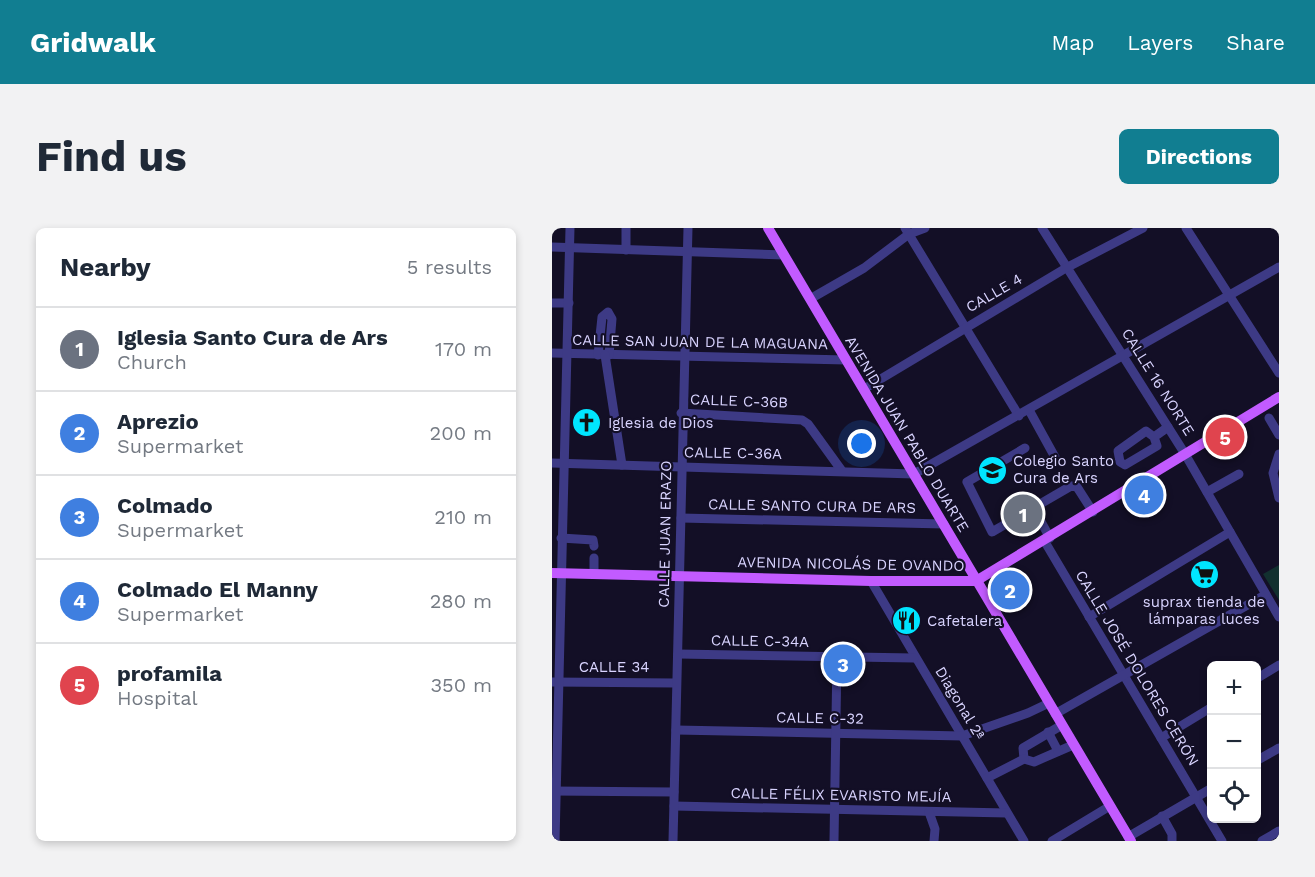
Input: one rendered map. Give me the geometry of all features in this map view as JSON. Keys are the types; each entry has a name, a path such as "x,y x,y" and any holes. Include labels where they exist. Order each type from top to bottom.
{"main road":[{"name":"AVENIDA JUAN PABLO DUARTE","path":"768,228 1129,839"},
{"name":"AVENIDA NICOLÁS DE OVANDO","path":"556,573 870,581 976,580 1047,540 1279,397"}],"street":[{"path":"555,841 556,573 561,538 570,228"},
{"path":"626,228 626,250"},
{"name":"CALLE JUAN ERAZO","path":"673,841 675,683 678,654 682,467 681,414 688,228"},
{"path":"810,299 864,268 907,231 925,228"},
{"name":"CALLE 16 NORTE","path":"1042,228 1185,454 1279,617"},
{"name":"CALLE 4","path":"864,389 1066,268 1143,228"},
{"path":"1186,228 1279,373"},
{"path":"907,231 1019,416"},
{"path":"552,247 784,255"},
{"path":"914,474 1125,357 1279,267"},
{"path":"552,303 569,303"},
{"name":"CALLE SAN JUAN DE LA MAGUANA","path":"552,353 846,360"},
{"path":"604,355 622,465"},
{"path":"1029,410 1056,459"},
{"name":"CALLE C-36B","path":"681,414 802,420 808,424 842,471"},
{"path":"1269,418 1279,435"},
{"path":"1154,437 1168,427"},
{"path":"1026,448 967,482 993,532 1075,486 1093,512"},
{"path":"1279,454 1274,461 1279,498"},
{"name":"CALLE C-36A","path":"552,463 914,474"},
{"path":"1207,492 1239,474"},
{"name":"CALLE JOSÉ DOLORES CERÓN","path":"1034,509 1047,540 1089,617 1222,841"},
{"name":"CALLE SANTO CURA DE ARS","path":"681,518 944,524"},
{"path":"1089,617 1230,532"},
{"path":"561,538 588,538 593,540 594,546"},
{"path":"594,558 594,574"},
{"name":"Diagonal 2ª","path":"870,581 1024,841"},
{"path":"1055,714 1265,595"},
{"name":"CALLE C-34A","path":"678,654 914,658"},
{"path":"834,841 837,657"},
{"path":"1261,676 1279,665"},
{"name":"CALLE 34","path":"555,682 675,683"},
{"path":"963,736 1028,713 1049,703"},
{"path":"1161,738 1207,710"},
{"path":"1024,759 1023,748 1062,725"},
{"name":"CALLE C-32","path":"676,730 963,736"},
{"path":"1048,732 1058,751"},
{"path":"1024,759 1034,762 1073,745"},
{"path":"1261,759 1279,748"},
{"path":"987,778 1024,759"},
{"path":"554,791 674,792"},
{"path":"1129,839 1162,816 1207,791"},
{"name":"CALLE FÉLIX EVARISTO MEJÍA","path":"674,806 1006,813"},
{"path":"1052,841 1110,806"},
{"path":"929,812 935,829 934,841"},
{"path":"1162,816 1172,834 1172,841"},
{"path":"1262,841 1279,831"}],"green space":[{"path":"1279,565 1279,600 1263,574"}],"place":[{"name":"Iglesia de Dios","path":"587,423"},
{"name":"profamila","path":"1225,437"},
{"name":"Colegio Santo Cura de Ars","path":"992,470"},
{"name":"Colmado El Manny","path":"1144,495"},
{"name":"Iglesia Santo Cura de Ars","path":"1023,514"},
{"name":"suprax tienda de lámparas luces","path":"1204,575"},
{"name":"Aprezio","path":"1010,590"},
{"name":"Cafetalera","path":"906,621"},
{"name":"Colmado","path":"843,664"}]}
